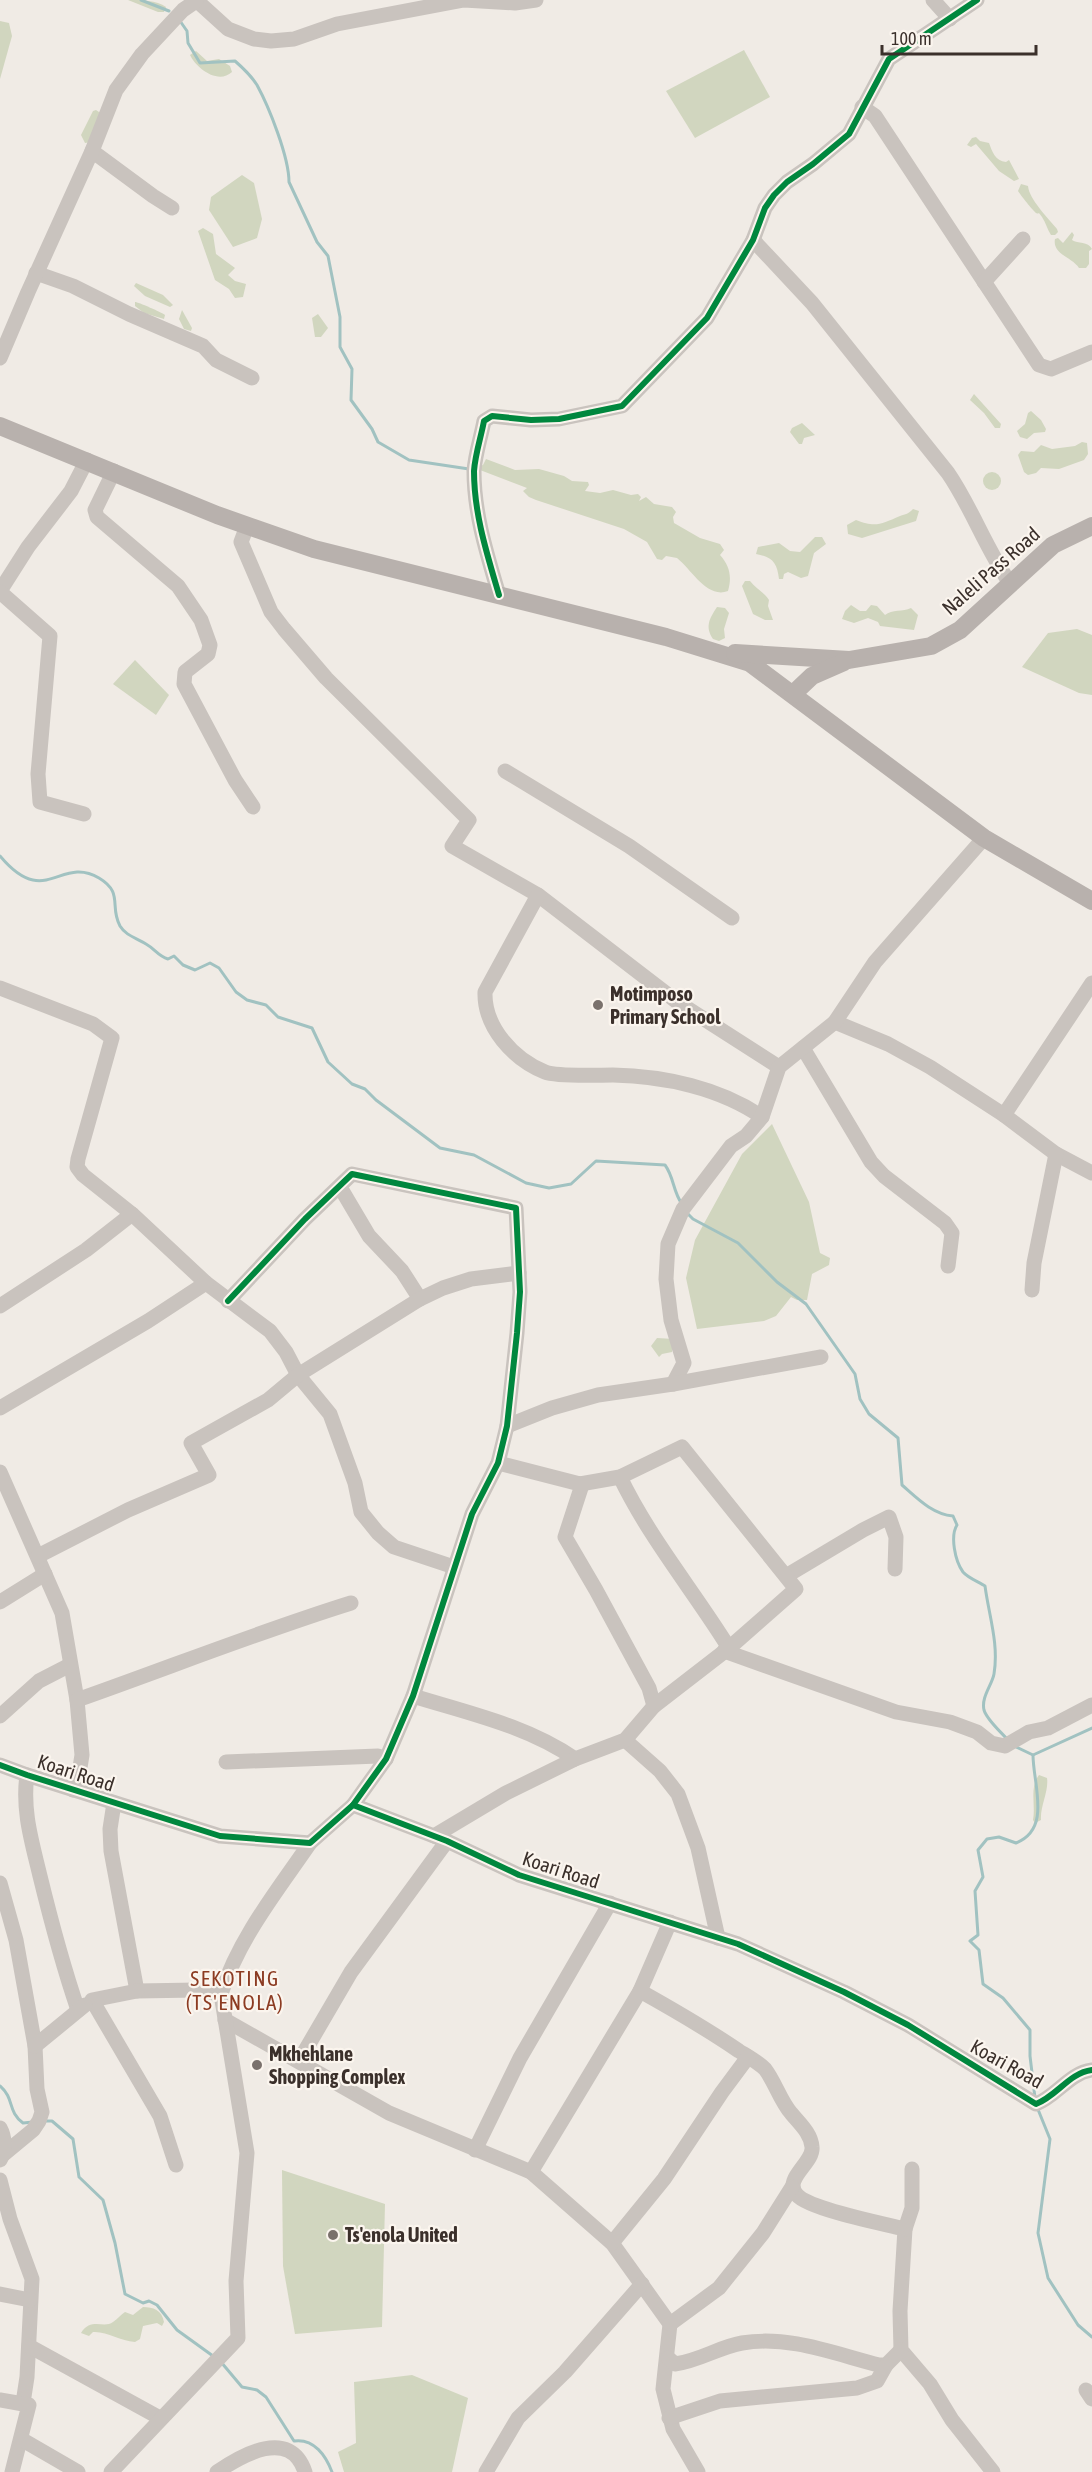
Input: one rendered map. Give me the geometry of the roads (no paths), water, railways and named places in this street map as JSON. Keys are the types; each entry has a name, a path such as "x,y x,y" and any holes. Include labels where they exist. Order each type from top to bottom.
{"main road":[{"path":"0,426 247,526 314,549 724,653 750,663 984,838 1092,901"},
{"name":"Naleli Pass Road","path":"849,660 931,646 960,630 1053,545 1092,526"},
{"path":"724,653 849,660"},
{"path":"786,688 793,668 818,659"},
{"path":"786,688 849,660"}],"street":[{"path":"0,358 36,273 93,151 107,108 131,66 183,10 196,0 228,29 254,39 271,41 294,39 337,24 464,0 515,3 536,0"},
{"path":"933,0 950,20"},
{"path":"499,595 483,542 476,504 474,470 484,421 492,416 531,420 559,419 622,406 707,318 753,240 765,208 774,195 787,182 849,134 889,59 977,0"},
{"path":"862,107 875,116 1030,353 1044,369 1051,369 1092,352"},
{"path":"93,151 172,208"},
{"path":"984,282 1023,239"},
{"path":"753,240 812,303 948,473 966,499 1001,571 1010,583"},
{"path":"36,273 73,286 203,346 216,360 252,378"},
{"path":"84,814 40,802 38,774 50,636 0,591 28,547 71,491 87,460"},
{"path":"114,471 96,510 97,517 178,586 201,620 210,645 208,654 185,672 184,684 235,780 252,807"},
{"path":"247,526 241,542 271,612 326,678 469,820 452,846 538,895 676,1000 779,1067"},
{"path":"506,771 638,852 732,918"},
{"path":"673,1384 684,1364 671,1320 668,1299 666,1279 668,1244 683,1209 731,1146 746,1136 762,1117 779,1067 835,1022 875,962 984,838"},
{"path":"538,895 485,992 485,1008 493,1025 510,1049 546,1073 624,1076 697,1086 749,1108 762,1117"},
{"path":"1004,1116 1092,983"},
{"path":"0,988 93,1024 112,1038 77,1167 83,1175 132,1214 206,1283 270,1331 286,1352 298,1375 330,1414 355,1483 361,1512 378,1533 394,1547 454,1567"},
{"path":"835,1022 888,1044 930,1067 1056,1154 1092,1173"},
{"path":"803,1048 871,1162 884,1176 945,1223 952,1233 948,1266"},
{"path":"1032,1290 1034,1263 1056,1154"},
{"path":"111,2472 238,2338 236,2282 247,2153 221,1994 240,1946 310,1843 353,1805 386,1759 413,1696 472,1514 498,1463 507,1426 517,1333 519,1273 516,1208 352,1174 299,1225 228,1301"},
{"path":"340,1187 369,1236 402,1271 420,1299"},
{"path":"0,1306 86,1250 132,1214"},
{"path":"38,1556 128,1510 209,1475 191,1443 268,1400 298,1375 420,1299 443,1288 471,1279 519,1273"},
{"path":"0,1408 148,1322 206,1283"},
{"path":"507,1426 579,1400 821,1357"},
{"path":"299,2061 351,1972 440,1838 506,1793 575,1759 625,1740 654,1706 726,1649 796,1588 682,1447 620,1477 580,1484 498,1463"},
{"path":"620,1477 634,1507 708,1615 726,1649 896,1712 950,1722 977,1732 991,1743 1005,1746 1029,1732 1048,1728 1092,1705"},
{"path":"1,1480 62,1612 77,1700 82,1755 78,1780 73,1790"},
{"path":"580,1484 565,1537 649,1688 654,1706"},
{"path":"786,1576 862,1530 889,1517 896,1537 895,1569"},
{"path":"0,1602 45,1574"},
{"path":"77,1700 197,1658 272,1628 351,1603"},
{"path":"0,1716 39,1681 70,1665"},
{"path":"413,1696 510,1726 558,1747 575,1759"},
{"path":"625,1740 660,1771 678,1794 698,1848 718,1938"},
{"path":"226,1762 378,1756 386,1759"},
{"name":"Koari Road","path":"0,1765 220,1836 310,1843"},
{"path":"27,1775 24,1794 32,1848 59,1954 78,2010"},
{"path":"114,1803 110,1829 111,1851 137,1991"},
{"name":"Koari Road","path":"353,1805 440,1838 519,1875 738,1944 844,1992 908,2025 1036,2104 1047,2100 1082,2071 1092,2070"},
{"path":"0,1883 16,1940 36,2046 38,2089 42,2112 33,2130 2,2157"},
{"path":"475,2150 520,2058 610,1904"},
{"path":"531,2172 640,1991 670,1922"},
{"path":"36,2046 92,2000 137,1991 198,1990 221,1994"},
{"path":"640,1991 706,2029 764,2068 789,2110 809,2135 813,2149 764,2233 719,2288 670,2324"},
{"path":"92,2000 160,2116 176,2165"},
{"path":"225,2020 389,2113 531,2172 612,2244 670,2324 663,2389 669,2418 698,2472"},
{"path":"612,2244 664,2179 748,2057"},
{"path":"0,2128 3,2133 2,2157"},
{"path":"912,2169 912,2208 906,2229 900,2311 901,2350 930,2384 952,2420 993,2472"},
{"path":"0,2180 10,2219 32,2279 29,2346 23,2403"},
{"path":"792,2187 795,2194 810,2203 906,2229"},
{"path":"486,2472 518,2418 564,2372 642,2284"},
{"path":"0,2294 30,2300"},
{"path":"668,2358 675,2364 742,2343 777,2342 820,2348 886,2365"},
{"path":"29,2346 160,2418"},
{"path":"669,2418 720,2400 857,2388 877,2382 886,2365 901,2350"},
{"path":"0,2400 29,2404 12,2472"},
{"path":"21,2439 78,2472"},
{"path":"217,2472 256,2449 277,2448 291,2453 305,2472"}],"waterway":[{"path":"141,0 169,11"},
{"path":"180,21 187,31 188,43 200,63 235,61 253,79 262,94 286,159 289,182 317,242 328,256 340,317 340,347 352,369 351,400 372,429 378,442 409,460 469,469"},
{"path":"0,856 16,872 29,879 41,881 73,872 99,878 107,884 114,895 117,919 125,932 165,958 174,956 183,965 195,970 210,963 219,968 236,992 247,1000 266,1005 278,1017 312,1028 328,1062 352,1084 365,1089 376,1100 440,1148 474,1155 526,1183 549,1188 571,1184 596,1161 665,1165 682,1204"},
{"path":"686,1212 693,1219 738,1243 777,1282 806,1304 855,1374 860,1399 869,1414 898,1438 902,1485 932,1509 953,1516 957,1525 954,1548 958,1562 965,1574 985,1586 993,1630 994,1674 984,1700 984,1710 1007,1739"},
{"path":"1033,1755 1092,1728"},
{"path":"1014,1746 1033,1755 1037,1817 1034,1827 1027,1836 1016,1843 999,1837 987,1839 978,1850 983,1877 975,1891 978,1935 970,1941 979,1950 983,1984 1003,1998 1030,2030 1030,2056 1035,2098"},
{"path":"0,2086 8,2096 18,2118 23,2123 33,2122"},
{"path":"1037,2107 1050,2139 1038,2233 1048,2278 1078,2325 1092,2337"},
{"path":"43,2121 52,2121 73,2139 79,2177 103,2200 115,2243 125,2294 143,2303 149,2301 157,2305 177,2330 213,2356"},
{"path":"221,2362 242,2387 257,2390 266,2397 294,2441 308,2442 318,2449 332,2472"}],"place":[{"name":"Motimposo Primary School","path":"598,1005"},
{"name":"Mkhehlane Shopping Complex","path":"257,2065"},
{"name":"Ts'enola United","path":"333,2235"}],"district":[{"name":"SEKOTING (TS'ENOLA)","path":"235,1991"}]}
